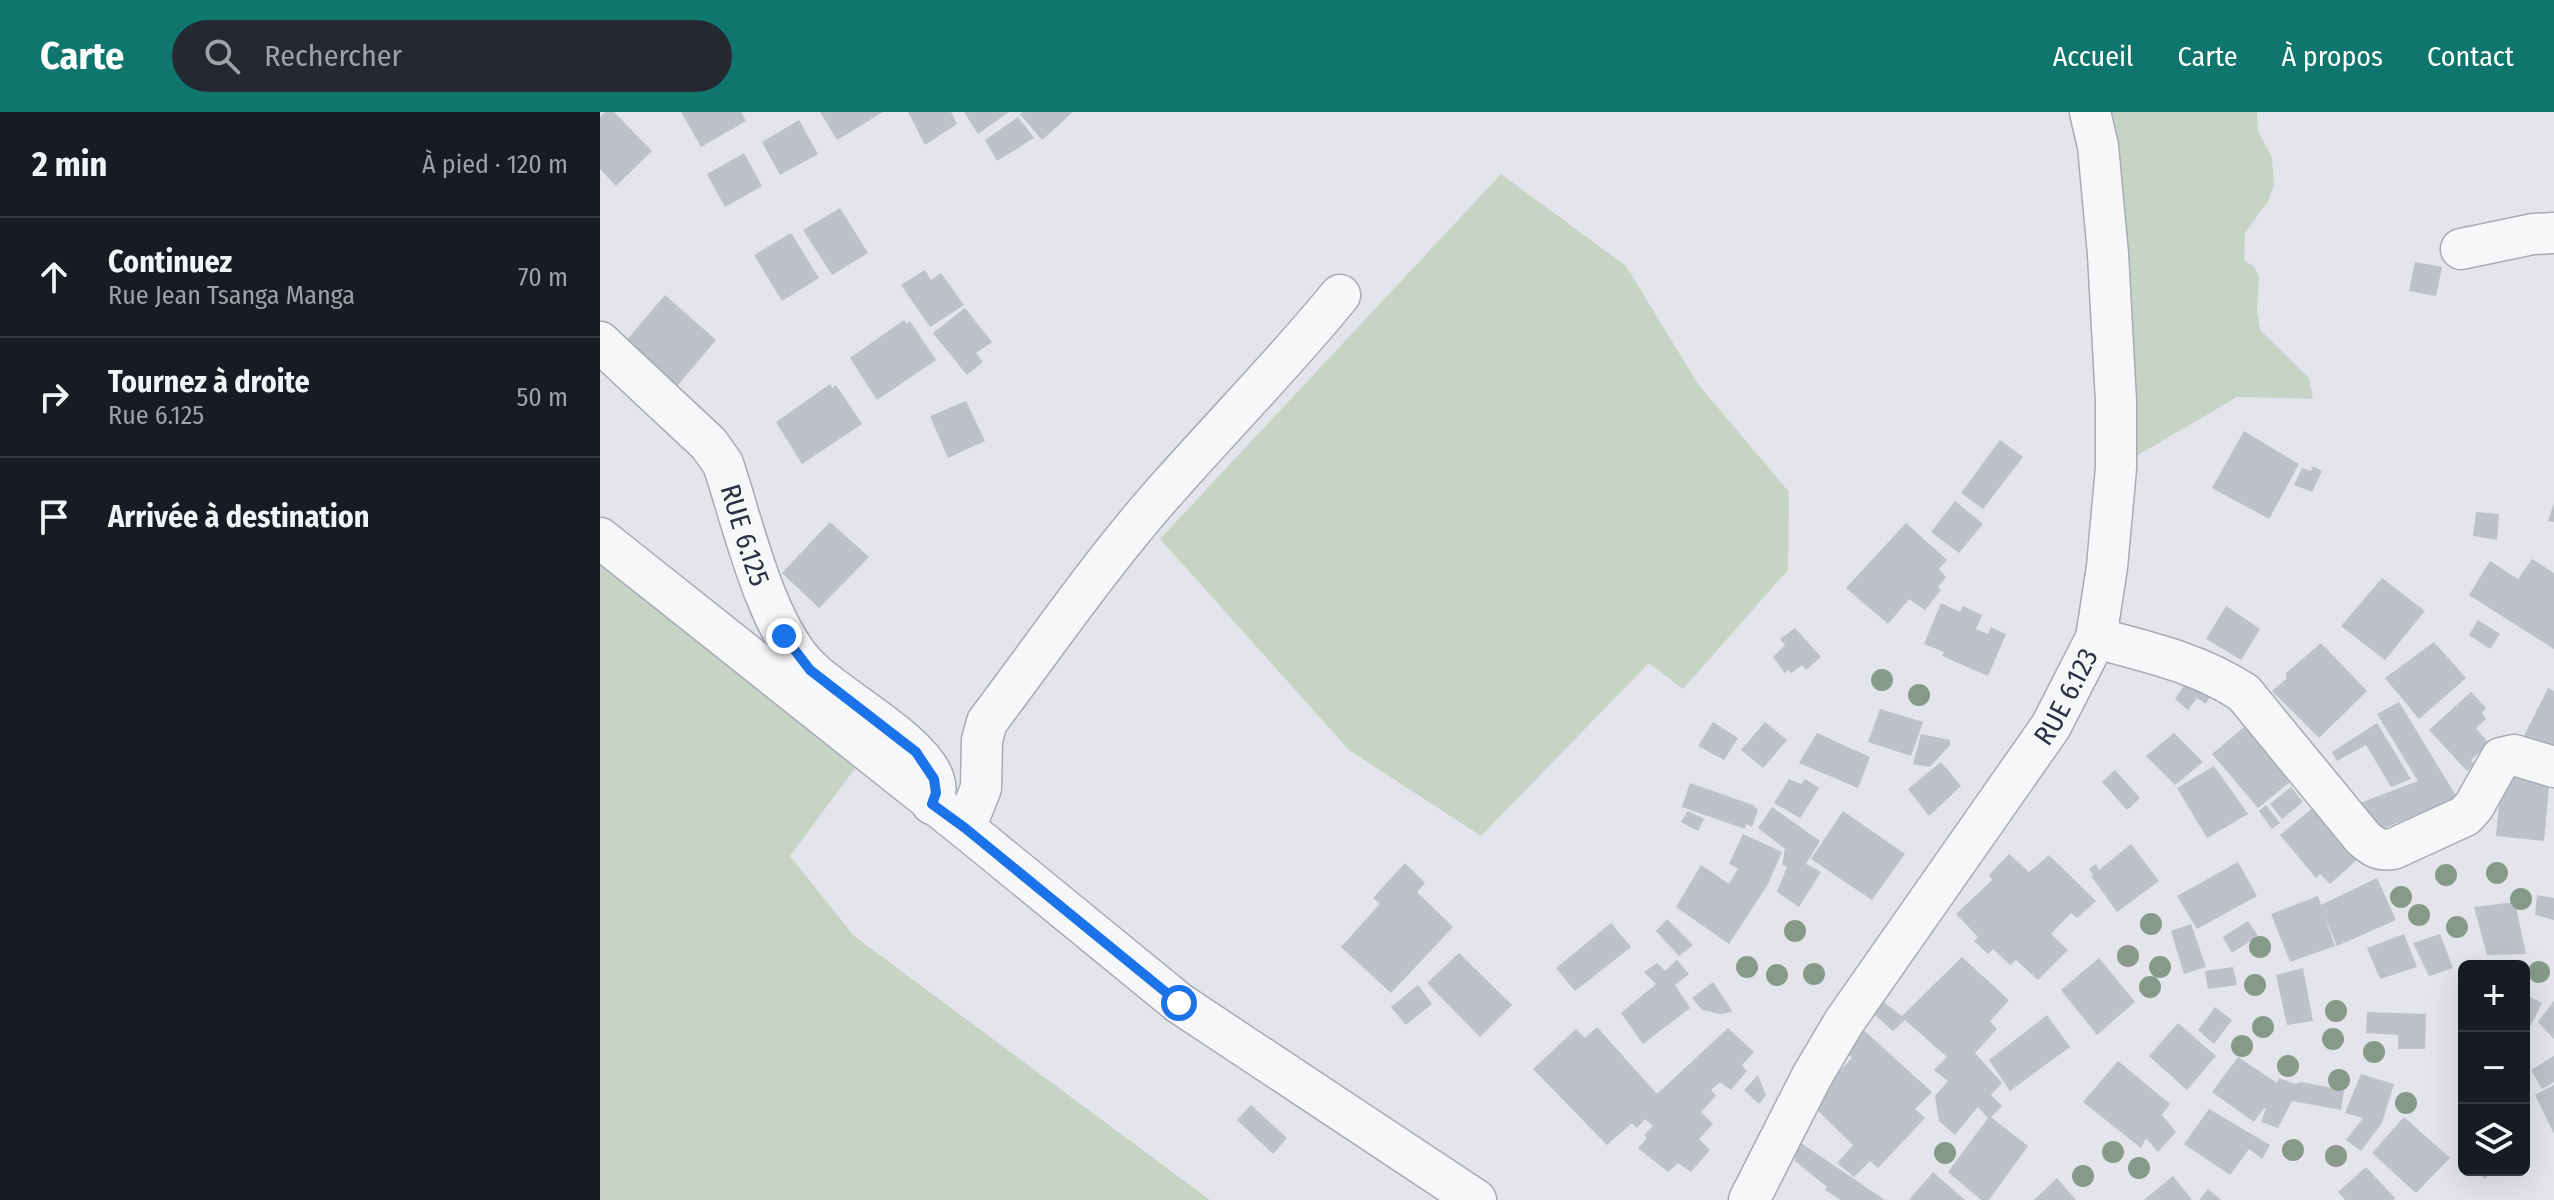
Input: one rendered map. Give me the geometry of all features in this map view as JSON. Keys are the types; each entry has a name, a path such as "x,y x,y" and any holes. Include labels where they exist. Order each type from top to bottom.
{"street":[{"name":"RUE 6.123","path":"1749,1200 1812,1076 1844,1022 2051,726 2096,638 2107,567 2116,468 2116,401 2108,254 2098,146 2090,112"},
{"path":"2461,249 2533,234 2554,233"},
{"path":"965,828 981,788 982,740 987,722 1172,482 1228,424 1340,295"},
{"name":"RUE 6.125","path":"600,342 709,444 723,464 769,605 784,636 810,670 916,752 934,779 936,793 932,804"},
{"path":"600,538 965,828 1179,1003 1476,1200"},
{"path":"2096,638 2188,663 2244,693 2374,848 2393,849 2465,816 2474,806 2497,762 2508,755 2554,767"}],"green space":[{"path":"2090,112 2257,112 2258,131 2272,157 2274,185 2268,201 2245,233 2244,261 2254,266 2259,277 2257,311 2260,330 2309,378 2313,399 2237,397 2116,468"},
{"path":"1501,174 1626,266 1698,384 1789,492 1788,570 1683,689 1649,663 1481,836 1349,750 1160,539"},
{"path":"600,538 867,752 790,856 854,936 1210,1200 600,1200"}],"building":[{"path":"605,112 614,112 652,151 616,186 600,169 600,117"},
{"path":"681,112 741,112 746,121 701,147"},
{"path":"820,112 883,112 837,140"},
{"path":"908,112 951,112 957,124 925,145"},
{"path":"964,112 1009,112 978,134"},
{"path":"1073,112 1042,140 1020,114"},
{"path":"1018,117 1034,138 997,161 985,140"},
{"path":"799,120 818,154 780,175 762,142"},
{"path":"744,153 762,186 725,207 707,174"},
{"path":"840,208 868,253 832,275 803,230"},
{"path":"791,233 819,278 782,301 754,255"},
{"path":"2415,262 2442,267 2436,296 2409,291"},
{"path":"925,270 931,280 941,273 964,305 930,327 901,285"},
{"path":"665,295 716,340 672,392 621,347"},
{"path":"965,308 992,342 976,353 983,362 967,375 933,333"},
{"path":"904,320 907,324 910,321 936,360 877,400 850,358"},
{"path":"830,384 832,388 836,385 862,424 802,464 776,422"},
{"path":"966,401 985,441 948,458 930,416"},
{"path":"2244,431 2299,464 2269,519 2212,488"},
{"path":"2000,440 2023,457 1983,509 1961,493"},
{"path":"2313,466 2322,471 2312,492 2294,485 2302,468 2311,471"},
{"path":"1955,501 1983,524 1959,553 1931,532"},
{"path":"2554,503 2554,522 2548,521"},
{"path":"2476,512 2499,514 2497,540 2473,536"},
{"path":"830,522 869,557 819,608 782,573"},
{"path":"1906,523 1947,560 1939,569 1946,577 1938,587 1941,590 1925,610 1909,599 1888,624 1846,588"},
{"path":"2532,559 2554,573 2554,649 2469,595 2490,561 2518,579"},
{"path":"2382,578 2425,611 2385,660 2341,626"},
{"path":"1941,603 1960,612 1963,606 1982,615 1976,629 1988,634 1991,627 2006,634 1988,676 1942,656 1944,652 1924,644"},
{"path":"2226,606 2260,629 2241,660 2206,639"},
{"path":"2478,620 2500,634 2490,649 2469,635"},
{"path":"1795,628 1821,657 1806,670 1802,665 1791,673 1788,670 1785,673 1773,657 1785,645 1780,639"},
{"path":"2434,642 2466,678 2419,719 2385,678"},
{"path":"2321,643 2367,691 2319,738 2272,691 2286,679 2286,673"},
{"path":"2194,671 2216,685 2206,704 2197,698 2188,710 2175,699"},
{"path":"2548,688 2554,691 2554,754 2523,738"},
{"path":"2471,692 2486,708 2482,713 2486,719 2476,728 2489,744 2471,760 2474,764 2467,771 2429,730"},
{"path":"2399,702 2458,799 2366,835 2352,806 2418,781 2377,714"},
{"path":"1880,709 1923,722 1911,756 1868,742"},
{"path":"2255,718 2301,773 2258,808 2212,754"},
{"path":"1713,722 1738,738 1724,760 1698,746"},
{"path":"1765,722 1787,740 1763,768 1741,750"},
{"path":"2377,723 2411,779 2391,787 2366,745 2337,761 2332,752"},
{"path":"1817,733 1870,757 1858,788 1799,763"},
{"path":"2174,733 2203,762 2175,785 2146,756"},
{"path":"1921,734 1950,740 1950,745 1930,767 1913,764"},
{"path":"1941,762 1961,786 1929,816 1908,789"},
{"path":"2214,766 2248,814 2207,838 2177,788"},
{"path":"2115,770 2140,798 2127,810 2102,782"},
{"path":"2502,771 2550,776 2544,841 2496,836"},
{"path":"1789,779 1801,784 1805,779 1819,788 1800,818 1774,803"},
{"path":"1690,783 1753,805 1758,810 1752,827 1746,824 1745,829 1682,807"},
{"path":"2291,787 2303,802 2282,819 2270,804"},
{"path":"2321,801 2360,857 2330,884 2320,874 2316,878 2280,835"},
{"path":"2266,805 2280,823 2272,829 2259,811"},
{"path":"1772,807 1820,841 1806,864 1821,872 1799,907 1777,892 1787,867 1782,865 1785,849 1758,828"},
{"path":"1688,811 1704,819 1698,831 1681,822"},
{"path":"1843,811 1905,854 1872,900 1811,859"},
{"path":"1743,834 1782,852 1768,884 1729,944 1676,907 1701,865 1729,884 1738,868 1729,864"},
{"path":"2131,844 2159,881 2117,912 2089,869 2096,864 2099,870"},
{"path":"2009,854 2029,872 2049,855 2096,901 2077,918 2071,913 2051,934 2068,950 2038,980 2016,960 2010,965 1993,949 1988,954 1974,941 1978,937 1956,914 1992,880 1989,875"},
{"path":"2238,862 2257,896 2197,929 2177,896"},
{"path":"1405,863 1425,883 1417,892 1453,927 1391,993 1341,947 1380,904 1373,898"},
{"path":"2377,878 2396,920 2337,946 2324,915 2335,946 2290,962 2271,914 2318,896 2321,905"},
{"path":"2537,895 2554,898 2554,920 2535,915"},
{"path":"2515,902 2526,954 2487,955 2474,907"},
{"path":"1667,919 1693,945 1679,956 1656,931"},
{"path":"2248,921 2258,936 2232,953 2223,937"},
{"path":"1611,923 1631,947 1575,991 1556,968"},
{"path":"2191,924 2206,967 2184,974 2171,931"},
{"path":"2404,934 2417,967 2380,979 2367,948"},
{"path":"2440,934 2453,968 2429,976 2413,943"},
{"path":"1459,953 1512,1005 1480,1037 1427,983"},
{"path":"1962,957 2009,1000 1990,1021 1997,1029 1975,1053 2002,1083 1991,1095 2002,1106 1991,1117 2028,1146 1989,1200 1981,1200 1948,1172 1988,1118 1978,1107 1955,1135 1939,1121 1935,1096 1948,1081 1934,1070 1947,1057 1905,1020 1893,1031 1868,1009 1877,997 1902,1016"},
{"path":"2099,958 2135,1002 2097,1035 2061,990"},
{"path":"1677,960 1689,974 1675,985 1690,1008 1643,1044 1621,1013 1656,984 1644,972 1657,963 1665,971"},
{"path":"2233,967 2237,985 2208,989 2205,971"},
{"path":"2303,968 2313,1021 2287,1025 2276,975"},
{"path":"1713,982 1733,1012 1720,1014 1702,1010 1692,998"},
{"path":"1418,985 1432,1004 1406,1025 1391,1007"},
{"path":"2530,997 2542,1003 2530,1026"},
{"path":"2554,1001 2554,1039 2538,1022"},
{"path":"2215,1007 2232,1020 2214,1044 2198,1030"},
{"path":"2367,1012 2426,1014 2425,1049 2398,1049 2398,1035 2366,1033"},
{"path":"2047,1015 2070,1047 2010,1091 1989,1060"},
{"path":"2178,1023 2216,1056 2187,1090 2149,1056"},
{"path":"1857,1024 1932,1092 1915,1109 1925,1118 1878,1168 1870,1161 1854,1177 1837,1163 1853,1145 1810,1103 1852,1058 1840,1045"},
{"path":"1597,1027 1657,1094 1728,1028 1754,1052 1742,1065 1747,1071 1731,1090 1720,1082 1711,1090 1716,1096 1701,1112 1713,1124 1699,1139 1710,1150 1691,1172 1678,1163 1668,1172 1638,1148 1653,1126 1645,1119 1637,1128 1632,1123 1607,1145 1533,1069 1576,1029 1585,1038"},
{"path":"2554,1056 2554,1082 2542,1089 2531,1070"},
{"path":"2238,1057 2277,1083 2279,1078 2295,1084 2301,1082 2344,1090 2341,1110 2292,1101 2278,1128 2261,1122 2264,1108 2254,1122 2212,1092"},
{"path":"2118,1061 2170,1104 2162,1115 2176,1132 2158,1152 2146,1138 2141,1148 2083,1102"},
{"path":"2361,1074 2394,1084 2382,1123 2361,1151 2346,1140 2363,1118 2345,1113"},
{"path":"1758,1075 1766,1095 1759,1104 1744,1090"},
{"path":"2554,1085 2554,1134 2535,1095"},
{"path":"1251,1105 1287,1138 1273,1154 1237,1120"},
{"path":"2209,1109 2270,1145 2262,1159 2249,1149 2230,1175 2184,1144"},
{"path":"2404,1117 2450,1158 2416,1193 2372,1153"},
{"path":"1798,1141 1885,1200 1841,1200 1825,1190 1827,1187 1788,1154"},
{"path":"2366,1167 2395,1198 2393,1200 2345,1200 2338,1192"},
{"path":"1933,1172 1965,1200 1909,1200"},
{"path":"2173,1176 2192,1200 2144,1200"},
{"path":"2057,1178 2076,1200 2034,1200"},
{"path":"2208,1189 2221,1200 2199,1200"}],"route":[{"path":"784,636 810,670 916,752 934,779 936,793 932,804 1179,1003"}]}
